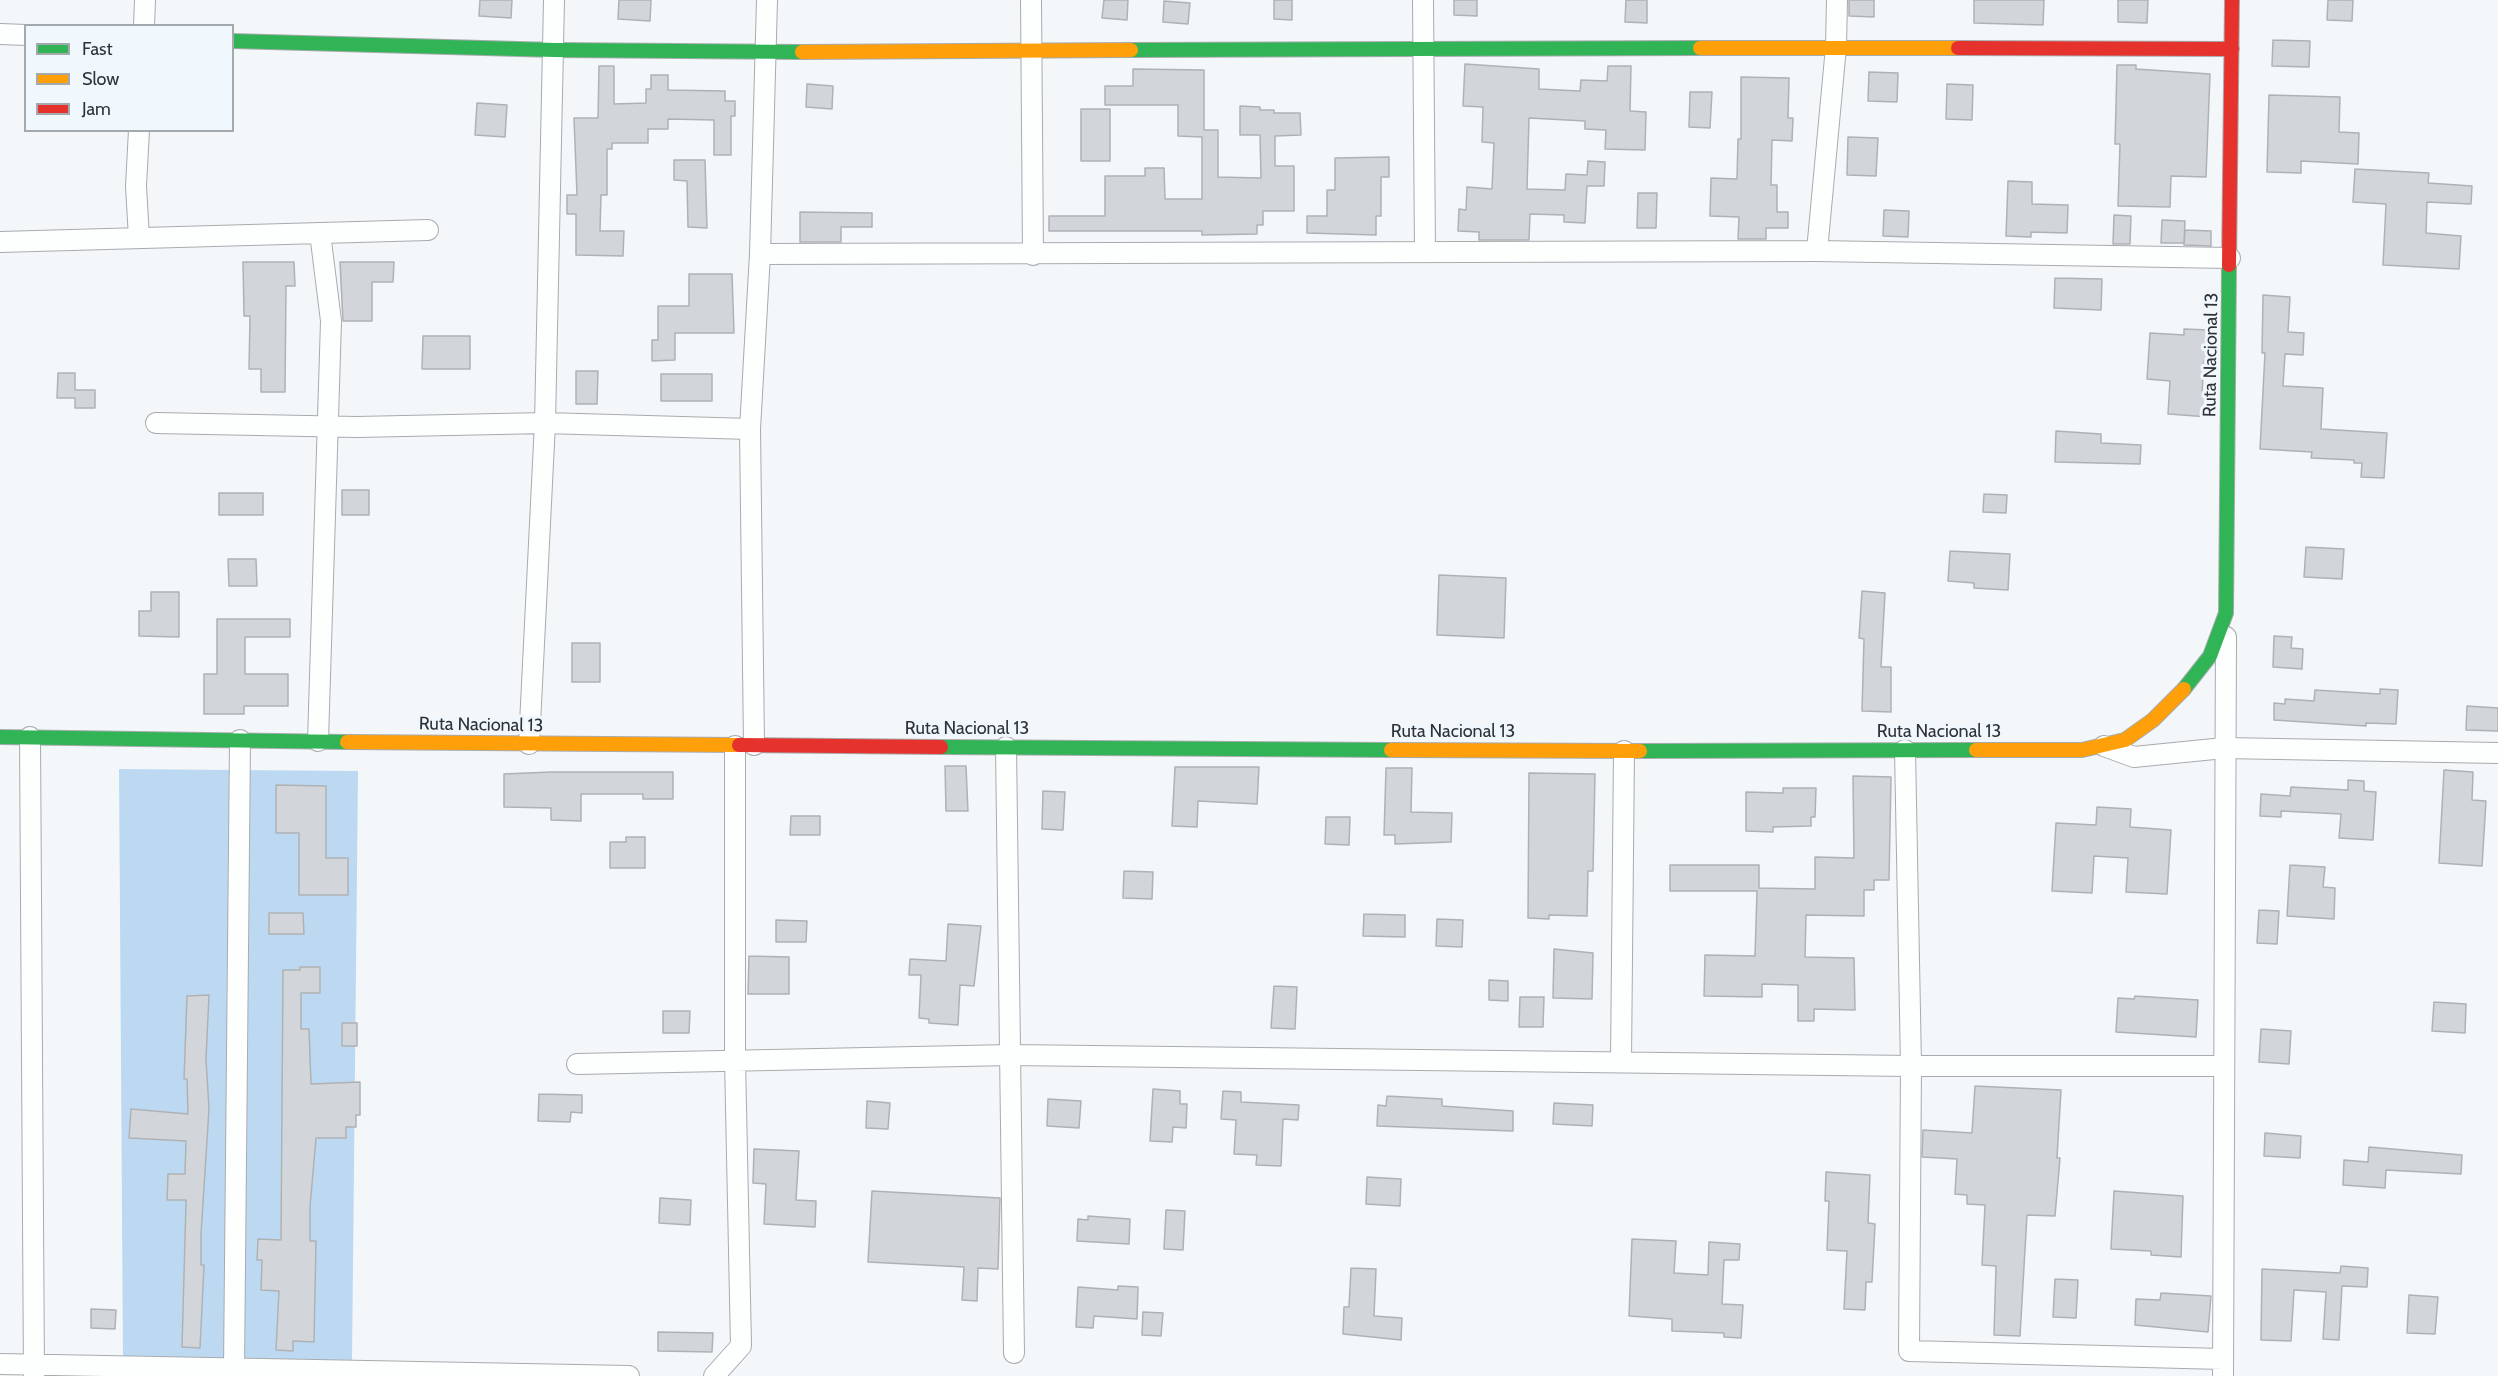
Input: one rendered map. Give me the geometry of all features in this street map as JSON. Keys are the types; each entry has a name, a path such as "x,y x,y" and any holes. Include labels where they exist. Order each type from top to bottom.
{"main road":[{"name":"Ruta Nacional 13","path":"0,737 745,746 1624,751 2082,750 2125,740 2153,720 2185,688 2210,656 2226,613 2232,0"},
{"path":"234,41 555,50 766,52 1836,47 2232,49"}],"street":[{"path":"144,24 145,0"},
{"path":"529,744 545,423 555,50 554,0"},
{"path":"714,1376 741,1346 735,1059 745,746 750,429 760,254 767,0"},
{"path":"1031,0 1033,255"},
{"path":"1423,0 1425,252"},
{"path":"1817,251 1836,47 1837,0"},
{"path":"0,34 24,35"},
{"path":"139,132 136,186 140,238"},
{"path":"0,242 428,230"},
{"path":"318,741 332,321 320,233"},
{"path":"760,254 1817,251 2230,258"},
{"path":"156,423 328,426 545,423 750,429"},
{"path":"1905,750 1911,1066 1909,1351 2223,1368 2226,613"},
{"path":"30,737 34,1370"},
{"path":"234,1369 240,740"},
{"path":"2102,745 2134,757 2224,748 2498,753"},
{"path":"1006,747 1014,1353"},
{"path":"1621,1061 1624,751"},
{"path":"577,1064 1011,1055 1911,1066 2223,1066"},
{"path":"0,1364 34,1370 234,1369 260,1373 628,1376"}],"shaded area":[{"path":"119,769 358,771 352,1363 123,1363"}],"building":[{"path":"480,0 512,0 511,18 479,16"},
{"path":"619,0 651,0 650,21 618,19"},
{"path":"1104,0 1128,0 1127,20 1102,18"},
{"path":"1274,0 1292,0 1292,20 1274,19"},
{"path":"1454,0 1477,0 1477,16 1454,15"},
{"path":"1626,0 1647,0 1647,23 1625,22"},
{"path":"1849,0 1874,0 1874,17 1849,16"},
{"path":"1974,0 2044,0 2043,25 1974,23"},
{"path":"2118,0 2148,0 2147,23 2118,22"},
{"path":"2328,0 2353,0 2352,21 2327,20"},
{"path":"1164,1 1190,3 1188,24 1163,22"},
{"path":"2273,40 2310,41 2309,67 2272,66"},
{"path":"1465,64 1539,69 1539,89 1580,91 1581,80 1607,81 1608,66 1631,66 1630,111 1646,112 1645,150 1605,149 1606,130 1585,129 1585,121 1529,118 1527,189 1565,190 1566,174 1587,175 1588,161 1605,162 1604,186 1587,186 1585,223 1564,222 1564,215 1530,214 1529,240 1479,240 1479,232 1458,231 1459,209 1466,210 1467,187 1492,189 1494,143 1482,142 1483,107 1463,106"},
{"path":"2117,65 2136,65 2136,69 2210,74 2206,177 2171,176 2170,207 2118,206 2120,144 2115,144"},
{"path":"599,66 614,66 614,104 646,103 646,89 651,89 651,75 668,75 668,90 725,91 725,101 735,101 735,116 731,116 731,155 714,155 714,120 668,119 668,129 648,129 648,143 612,143 612,149 607,149 607,195 601,195 600,231 624,231 623,256 576,255 576,214 567,214 567,195 577,195 574,118 598,118"},
{"path":"1133,69 1204,70 1204,130 1218,130 1218,177 1261,178 1260,135 1240,135 1240,106 1260,107 1260,110 1274,110 1274,113 1300,113 1301,135 1275,136 1275,166 1294,166 1294,211 1263,211 1263,225 1257,225 1257,234 1202,235 1202,231 1049,231 1049,216 1105,216 1105,176 1145,176 1145,168 1164,168 1165,199 1202,199 1202,137 1178,136 1178,105 1105,105 1105,86 1133,86"},
{"path":"1869,72 1898,73 1897,102 1868,101"},
{"path":"1741,77 1789,78 1788,118 1793,118 1792,141 1772,140 1771,185 1777,185 1777,212 1788,212 1788,228 1766,228 1766,239 1738,239 1739,217 1710,216 1711,178 1737,179 1738,139 1741,139"},
{"path":"807,84 833,86 832,109 806,107"},
{"path":"1947,84 1973,85 1972,120 1946,119"},
{"path":"1690,92 1712,92 1710,128 1689,127"},
{"path":"2269,95 2340,97 2339,132 2359,133 2358,164 2301,161 2301,173 2267,172"},
{"path":"477,103 507,105 505,137 475,135"},
{"path":"1081,109 1110,109 1110,161 1081,161"},
{"path":"1848,137 1878,138 1876,176 1847,175"},
{"path":"1389,157 1389,177 1381,177 1381,216 1376,216 1376,235 1307,233 1307,216 1327,216 1327,190 1335,190 1335,158"},
{"path":"674,160 705,160 707,228 688,227 687,181 674,180"},
{"path":"2355,169 2429,173 2428,183 2472,186 2471,204 2427,202 2426,233 2461,236 2459,269 2383,265 2386,204 2353,202"},
{"path":"2008,181 2032,182 2032,204 2068,205 2067,233 2031,232 2031,237 2006,236"},
{"path":"1638,193 1657,193 1656,228 1637,228"},
{"path":"1884,210 1909,211 1908,237 1883,236"},
{"path":"800,212 872,213 872,227 841,227 841,242 800,242"},
{"path":"2114,215 2131,216 2130,244 2113,244"},
{"path":"2162,220 2185,221 2184,243 2161,243"},
{"path":"2185,230 2211,231 2211,246 2184,245"},
{"path":"243,262 294,262 295,286 286,286 285,392 261,392 261,369 249,369 250,316 244,316"},
{"path":"340,262 394,262 393,282 372,282 372,321 343,321"},
{"path":"689,274 732,274 734,333 675,333 675,360 652,361 652,340 658,340 658,306 689,306"},
{"path":"2055,278 2102,279 2101,310 2054,308"},
{"path":"2263,295 2290,297 2288,332 2304,333 2303,355 2285,354 2283,386 2323,388 2321,429 2387,433 2384,478 2361,477 2362,463 2354,463 2354,460 2311,458 2312,452 2260,449 2265,353 2262,353"},
{"path":"2184,329 2209,330 2208,362 2204,361 2202,394 2209,394 2209,417 2168,414 2170,381 2147,379 2150,333 2184,335"},
{"path":"423,336 470,336 470,369 422,369"},
{"path":"576,371 598,371 597,404 576,404"},
{"path":"58,373 75,373 75,390 95,390 95,408 75,408 75,398 57,398"},
{"path":"661,374 712,374 712,401 661,401"},
{"path":"2056,431 2101,434 2101,443 2141,445 2140,464 2055,462"},
{"path":"342,490 369,490 369,515 342,515"},
{"path":"219,493 263,493 263,515 219,515"},
{"path":"1984,494 2007,495 2006,513 1983,512"},
{"path":"2306,547 2344,549 2342,579 2304,577"},
{"path":"1950,551 2010,554 2008,590 1974,588 1974,583 1948,581"},
{"path":"228,559 256,559 257,586 229,586"},
{"path":"1439,575 1506,578 1504,638 1437,635"},
{"path":"1862,591 1885,593 1881,667 1891,667 1891,712 1862,711 1864,639 1859,638"},
{"path":"151,592 179,592 179,637 139,636 139,611 151,611"},
{"path":"217,619 290,619 290,637 245,637 245,674 288,674 288,706 244,706 244,714 204,714 204,674 217,674"},
{"path":"2274,636 2292,637 2291,648 2303,649 2302,669 2273,667"},
{"path":"572,643 600,643 600,682 572,682"},
{"path":"2380,689 2398,690 2396,724 2366,723 2366,726 2274,720 2274,703 2285,704 2285,699 2314,701 2315,690 2380,694"},
{"path":"2467,706 2498,708 2498,731 2466,730"},
{"path":"945,766 966,766 968,811 946,811"},
{"path":"1175,767 1259,767 1257,804 1198,801 1197,827 1172,826"},
{"path":"1386,768 1412,768 1411,812 1452,813 1451,842 1395,844 1395,835 1384,835"},
{"path":"2444,770 2473,772 2472,800 2486,801 2482,866 2439,863"},
{"path":"673,772 673,799 643,799 643,794 581,794 581,821 551,820 551,808 504,807 504,774"},
{"path":"1529,773 1595,774 1593,871 1588,871 1587,916 1549,915 1549,919 1528,918"},
{"path":"1853,776 1891,777 1889,880 1874,880 1874,890 1864,890 1864,916 1806,915 1805,957 1854,958 1855,1010 1814,1009 1814,1021 1798,1021 1798,985 1762,984 1762,997 1704,996 1705,955 1755,956 1757,891 1670,891 1670,865 1759,865 1759,888 1815,889 1815,857 1854,858"},
{"path":"2348,780 2364,781 2364,791 2376,792 2373,840 2339,838 2341,814 2281,811 2281,817 2260,816 2261,794 2290,796 2291,787 2348,790"},
{"path":"276,785 326,786 326,858 348,858 348,895 299,895 299,833 276,833"},
{"path":"1783,788 1816,788 1815,817 1811,817 1811,826 1773,827 1773,832 1746,831 1746,792 1783,793"},
{"path":"1043,791 1065,792 1063,830 1042,829"},
{"path":"2097,807 2131,809 2130,827 2171,830 2167,894 2126,892 2128,858 2094,856 2092,893 2052,891 2056,823 2096,825"},
{"path":"791,816 820,816 820,835 790,835"},
{"path":"1326,817 1350,817 1349,845 1325,844"},
{"path":"626,837 645,837 645,868 610,868 610,842 626,842"},
{"path":"2290,865 2325,867 2323,887 2335,888 2334,919 2287,916"},
{"path":"1124,871 1153,872 1152,899 1123,898"},
{"path":"2259,910 2279,911 2277,944 2257,943"},
{"path":"269,913 303,913 304,934 269,934"},
{"path":"1364,914 1405,915 1405,937 1363,936"},
{"path":"1437,919 1463,920 1462,947 1436,946"},
{"path":"776,920 807,921 806,942 776,942"},
{"path":"948,924 981,926 974,986 960,985 958,1025 929,1023 929,1019 919,1018 921,975 909,975 910,959 946,961"},
{"path":"1554,949 1593,953 1592,999 1553,998"},
{"path":"749,956 789,957 789,994 748,994"},
{"path":"300,967 320,967 320,993 301,993 301,1029 309,1029 311,1084 360,1082 360,1115 356,1115 356,1127 346,1127 346,1138 316,1138 310,1207 310,1241 316,1241 314,1342 293,1341 293,1351 276,1350 279,1291 261,1290 262,1260 257,1260 258,1239 281,1240 283,970 300,970"},
{"path":"1489,980 1508,981 1508,1001 1489,1000"},
{"path":"1274,986 1297,987 1295,1029 1271,1028"},
{"path":"209,995 206,1059 209,1109 201,1234 201,1265 204,1265 200,1348 182,1347 186,1200 167,1200 168,1174 185,1174 186,1141 129,1138 131,1109 188,1114 187,1079 184,1079 187,996"},
{"path":"2135,996 2198,1000 2196,1037 2116,1032 2118,998 2134,999"},
{"path":"1520,997 1544,997 1543,1027 1519,1027"},
{"path":"2434,1002 2466,1004 2465,1033 2432,1031"},
{"path":"663,1011 690,1011 689,1033 663,1033"},
{"path":"342,1023 357,1023 357,1046 342,1046"},
{"path":"2261,1029 2291,1031 2289,1064 2259,1062"},
{"path":"1975,1086 2061,1090 2057,1158 2060,1158 2055,1216 2027,1215 2020,1336 1994,1335 1996,1266 1982,1265 1985,1205 1967,1204 1967,1195 1955,1194 1957,1159 1922,1157 1923,1130 1972,1133"},
{"path":"1153,1089 1180,1091 1180,1104 1187,1104 1186,1128 1173,1127 1172,1142 1150,1141"},
{"path":"1223,1091 1241,1092 1241,1102 1299,1105 1298,1120 1283,1119 1281,1166 1256,1165 1257,1155 1234,1154 1236,1120 1221,1119"},
{"path":"539,1094 582,1095 582,1113 571,1112 570,1122 538,1121"},
{"path":"1387,1096 1442,1099 1442,1106 1513,1111 1513,1131 1377,1126 1378,1105 1386,1106"},
{"path":"1048,1099 1081,1101 1079,1128 1047,1126"},
{"path":"867,1101 890,1103 888,1129 866,1128"},
{"path":"1554,1103 1593,1105 1592,1126 1553,1124"},
{"path":"2265,1133 2301,1136 2300,1158 2264,1156"},
{"path":"2369,1147 2462,1155 2461,1174 2386,1170 2385,1188 2343,1185 2344,1160 2368,1162"},
{"path":"754,1149 799,1151 796,1200 816,1201 815,1227 764,1224 766,1184 753,1183"},
{"path":"1826,1172 1870,1175 1868,1223 1875,1224 1872,1282 1866,1282 1865,1310 1844,1309 1847,1251 1827,1250 1829,1201 1825,1201"},
{"path":"1367,1177 1401,1179 1400,1206 1366,1204"},
{"path":"872,1191 1000,1198 998,1269 978,1268 977,1301 962,1300 964,1267 868,1262"},
{"path":"2114,1191 2183,1196 2181,1257 2151,1255 2151,1251 2111,1249"},
{"path":"660,1198 691,1200 690,1225 659,1223"},
{"path":"1166,1210 1185,1211 1183,1250 1164,1249"},
{"path":"1088,1216 1130,1219 1129,1244 1077,1241 1078,1219 1088,1220"},
{"path":"1632,1239 1676,1241 1674,1273 1708,1275 1709,1242 1740,1244 1739,1260 1724,1260 1722,1304 1743,1305 1741,1338 1724,1337 1724,1333 1672,1331 1672,1319 1629,1316"},
{"path":"2341,1266 2368,1268 2367,1287 2342,1286 2339,1340 2323,1339 2326,1292 2294,1290 2291,1341 2261,1340 2262,1269 2340,1273"},
{"path":"1351,1268 1376,1269 1374,1316 1402,1318 1401,1340 1343,1334 1344,1307 1349,1307"},
{"path":"2055,1279 2078,1280 2076,1318 2053,1317"},
{"path":"1118,1286 1138,1287 1137,1319 1094,1316 1093,1328 1076,1327 1078,1287 1118,1290"},
{"path":"2161,1293 2211,1296 2208,1332 2135,1325 2136,1299 2160,1300"},
{"path":"2409,1295 2438,1297 2435,1334 2407,1333"},
{"path":"91,1309 116,1310 115,1329 91,1328"},
{"path":"1143,1312 1163,1313 1161,1336 1142,1335"},
{"path":"658,1332 713,1333 712,1352 658,1351"}],"traffic: fast":[{"path":"234,41 555,50 802,52"},
{"path":"1131,50 1700,48"},
{"path":"2184,689 2210,656 2226,613 2229,265"},
{"path":"0,737 347,742"},
{"path":"941,747 1391,750"},
{"path":"1640,751 1976,750"}],"traffic: slow":[{"path":"1700,48 1958,48"},
{"path":"802,52 1131,50"},
{"path":"1976,750 2082,750 2125,740 2153,720 2184,689"},
{"path":"347,742 739,745"},
{"path":"1391,750 1640,751"}],"traffic: jam":[{"path":"2229,265 2232,0"},
{"path":"1958,48 2232,49"},
{"path":"739,745 941,747"}]}
